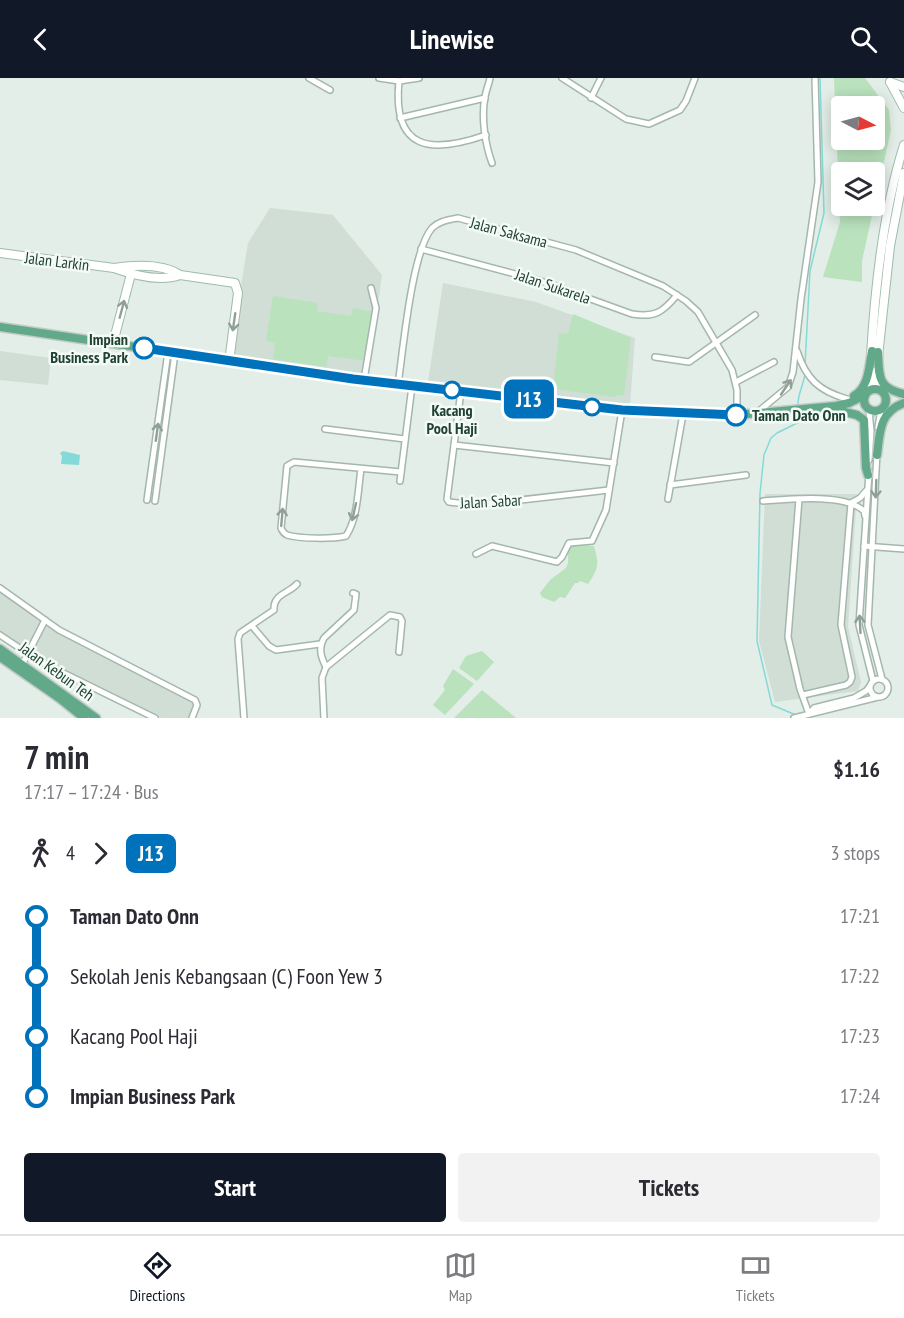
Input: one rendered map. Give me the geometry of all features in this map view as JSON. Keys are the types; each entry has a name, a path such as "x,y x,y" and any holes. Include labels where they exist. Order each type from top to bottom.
{"main road":[{"path":"888,80 904,87"},
{"path":"888,80 904,97"},
{"path":"888,80 904,108"},
{"path":"883,400 876,383 875,351 882,253 904,137"},
{"path":"869,410 863,400 867,392 875,351 890,246 904,173"},
{"name":"Jalan Larkin","path":"0,253 114,268 131,274 172,278 180,275"},
{"path":"113,343 131,274 153,267"},
{"name":"Jalan Larkin","path":"114,268 153,267 173,271 180,275 235,283 237,293 228,362"},
{"path":"0,327 228,362 622,410 736,415 828,408 869,410 883,400"},
{"path":"828,408 858,393 863,388 875,351"},
{"path":"875,351 880,380 904,399"},
{"path":"867,392 883,400 904,399"},
{"path":"828,408 849,403 867,392"},
{"path":"877,455 883,420 904,399"},
{"path":"828,408 857,415 864,420 868,475"},
{"name":"Jalan Kebun Teh","path":"0,649 84,718"},
{"name":"Jalan Kebun Teh","path":"0,657 21,667 96,718"}],"street":[{"path":"309,78 330,90"},
{"path":"379,78 399,81 419,78"},
{"path":"490,78 485,98 486,135 492,163"},
{"path":"562,78 626,119 649,124 680,110 695,78"},
{"path":"591,98 601,78"},
{"path":"756,414 788,387 793,372 818,182 814,78"},
{"path":"399,81 400,118 407,133 414,139 432,146 486,135"},
{"path":"579,89 598,85"},
{"path":"400,118 485,98"},
{"name":"Jalan Saksama","path":"398,384 420,249 433,227 442,221 458,218 576,250 663,286 677,295 698,312 717,342 736,382 736,415"},
{"name":"Jalan Sukarela","path":"420,249 538,279 632,314 647,317 666,308 677,295"},
{"path":"364,380 376,309 371,288"},
{"path":"655,357 689,362 755,315"},
{"path":"796,348 803,369 809,377 832,394 847,399"},
{"path":"147,500 172,353"},
{"path":"155,501 172,353"},
{"path":"736,382 774,362"},
{"path":"400,481 412,386"},
{"name":"Jalan Sabar","path":"461,391 447,499 449,502 476,505 609,490"},
{"path":"798,717 884,696 888,692 887,683 882,679 868,625 877,455 883,400"},
{"path":"477,554 492,546 552,562 560,560 569,543 592,541 604,515 622,410"},
{"path":"869,410 871,431 859,625 873,694 878,697"},
{"path":"668,499 683,414"},
{"path":"325,429 405,439"},
{"path":"454,445 614,463"},
{"path":"361,469 355,508 346,536 299,536 286,535 283,532 281,528 286,466 294,462 401,472"},
{"path":"670,485 746,475"},
{"path":"851,503 864,495 868,489"},
{"path":"763,501 799,499 851,503 864,511 866,519"},
{"path":"799,499 788,637 809,714"},
{"path":"803,695 846,685 852,677 841,625 851,503"},
{"path":"864,546 904,549"},
{"path":"244,718 238,639 240,633 274,610 273,603 277,596 291,591 297,584"},
{"path":"0,588 45,621 197,703 192,718"},
{"path":"326,667 321,655 320,644 354,610 356,594 353,592"},
{"path":"324,718 322,678 326,667 390,615 400,617 402,621 399,652"},
{"path":"21,667 45,621"},
{"path":"252,626 269,646 276,650 320,644"},
{"path":"0,635 27,654 155,718"},
{"path":"809,714 814,708 861,695 872,684 882,679"}],"shaded area":[{"path":"270,208 333,215 382,275 368,375 233,357 248,243"},
{"path":"443,283 536,302 635,338 630,405 428,382"},
{"path":"0,351 51,358 48,385 0,380"},
{"path":"765,494 857,494 848,627 861,682 858,691 775,702 759,641"},
{"path":"0,591 58,632 195,702 189,718 161,718 72,676 31,653 0,632"}],"green space":[{"path":"834,78 865,78 878,96 835,96"},
{"path":"885,105 889,110 891,130 884,162 838,162 837,150 885,150"},
{"path":"840,216 872,216 862,261 862,282 823,277 840,222"},
{"path":"273,296 318,303 317,311 351,316 353,308 374,312 367,361 328,356 326,367 273,359 275,343 266,341"},
{"path":"573,314 631,338 624,395 616,397 553,389 559,333 568,334"},
{"path":"594,546 596,552 597,566 588,584 580,581 575,583 565,598 560,597 554,602 542,597 540,593 550,580 566,568 568,547"},
{"path":"482,651 494,662 477,681 459,668 466,656"},
{"path":"453,669 474,684 445,715 433,705 445,690 443,686"},
{"path":"482,690 516,718 454,718"}],"water":[{"path":"63,451 80,455 79,465 61,464 60,453"}],"waterway":[{"path":"805,365 810,271 824,213 820,78"},
{"path":"798,406 805,373"},
{"path":"796,715 772,705 757,641 760,493 764,455 771,438 799,422 798,414"}],"bus line":[{"name":"J13","path":"144,348 353,379 622,410 709,416 736,415"}],"place":[{"name":"Impian Business Park","path":"144,348"},
{"name":"Kacang Pool Haji","path":"452,390"},
{"name":"Taman Dato Onn","path":"736,415"}]}
